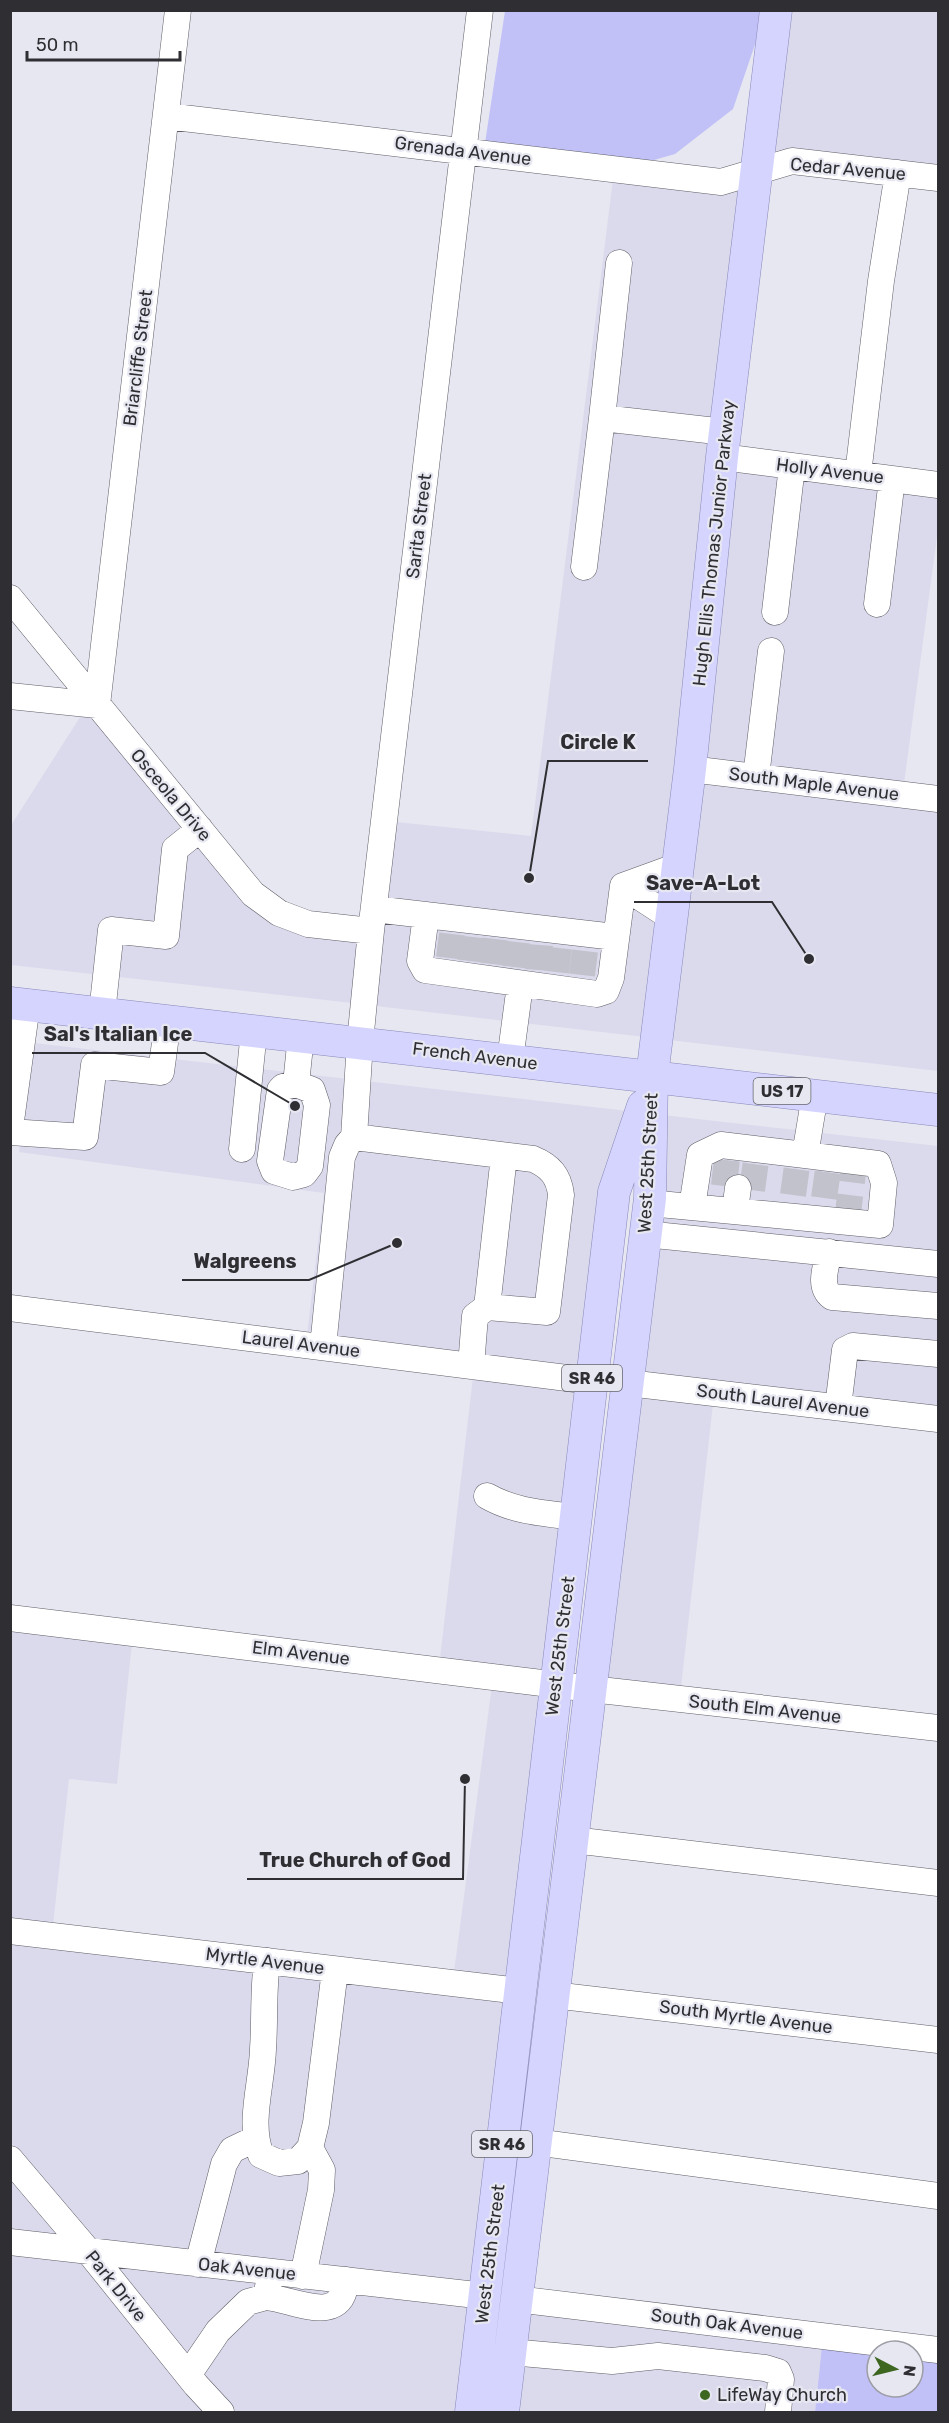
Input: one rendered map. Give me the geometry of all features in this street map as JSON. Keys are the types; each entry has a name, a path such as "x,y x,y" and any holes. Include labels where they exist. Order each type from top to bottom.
{"main road":[{"name":"Hugh Ellis Thomas Junior Parkway","path":"652,1076 690,769 724,444 776,10"},
{"name":"French Avenue","path":"19,1004 939,1110"},
{"name":"West 25th Street","path":"503,2412 649,1203 652,1076"},
{"name":"West 25th Street","path":"471,2412 614,1192 652,1076"},
{"path":"520,1991 532,2020 522,2106 535,2142"}],"street":[{"name":"Briarcliffe Street","path":"97,705 178,10"},
{"name":"Sarita Street","path":"354,1137 360,1042 372,920 480,10"},
{"name":"Grenada Avenue","path":"166,116 721,182 758,170"},
{"name":"Cedar Avenue","path":"758,170 792,161 939,178"},
{"path":"858,474 881,281 898,173"},
{"path":"584,567 619,263"},
{"name":"Holly Avenue","path":"602,418 724,444 792,466 939,485"},
{"path":"775,612 792,466"},
{"path":"878,604 892,479"},
{"name":"Osceola Drive","path":"10,598 253,894 279,913 308,924 426,915 505,954"},
{"path":"756,777 771,651"},
{"path":"10,696 97,705"},
{"name":"South Maple Avenue","path":"690,769 939,799"},
{"path":"102,1013 111,930 166,936 175,849 200,829"},
{"path":"623,886 678,866"},
{"path":"623,886 672,918"},
{"path":"583,963 597,994 606,991 610,978 623,886"},
{"path":"426,915 420,961 425,970 505,954 583,963 615,937"},
{"path":"505,954 583,963"},
{"path":"505,954 510,1060"},
{"path":"19,1004 10,1130 85,1137 94,1065 161,1072 168,1021"},
{"path":"242,1149 254,1030"},
{"path":"296,1084 301,1036"},
{"path":"815,1095 823,1163"},
{"path":"323,1347 342,1157 347,1145 354,1137 533,1159 554,1172 560,1184 561,1195 547,1312 487,1307 475,1316 471,1366"},
{"path":"649,1203 692,1206 737,1199 813,1208 880,1225 884,1183 878,1164 823,1163 742,1154 721,1146 700,1155 692,1206"},
{"path":"487,1307 504,1156"},
{"path":"645,1234 939,1264"},
{"path":"829,1252 824,1286 826,1293 832,1297 939,1306"},
{"name":"Laurel Avenue","path":"10,1308 591,1381"},
{"path":"838,1407 844,1350 853,1346 939,1354"},
{"name":"South Laurel Avenue","path":"628,1383 939,1419"},
{"path":"487,1496 504,1506 520,1510 575,1517"},
{"name":"Elm Avenue","path":"10,1618 591,1689"},
{"name":"South Elm Avenue","path":"591,1689 939,1728"},
{"path":"573,1840 939,1883"},
{"name":"Myrtle Avenue","path":"10,1931 520,1991"},
{"path":"267,1961 263,1995 263,2050 255,2139 261,2155 279,2163 298,2161 310,2148 316,2123 335,1970"},
{"name":"South Myrtle Avenue","path":"553,1995 939,2040"},
{"path":"198,2264 224,2164 232,2150 255,2139"},
{"path":"535,2142 939,2196"},
{"path":"303,2276 321,2190 322,2170 310,2148"},
{"name":"Park Drive","path":"10,2159 221,2412"},
{"name":"Oak Avenue","path":"10,2242 198,2264 269,2285 303,2276 484,2296"},
{"path":"188,2375 218,2331 269,2285 279,2298 319,2309 339,2301 345,2294 346,2280"},
{"name":"South Oak Avenue","path":"516,2299 939,2350"},
{"path":"510,2352 612,2361 658,2356 739,2364 778,2372 781,2379 778,2412"}],"shaded area":[{"path":"505,11 764,11 762,24 733,109 675,154 647,162 485,143"},
{"path":"788,11 938,11 938,167 772,150"},
{"path":"613,179 744,186 645,1037 376,1006 396,822 531,836"},
{"path":"733,469 938,495 938,529 904,784 703,760"},
{"path":"82,714 90,715 246,902 358,940 352,1003 11,965 10,827"},
{"path":"701,781 938,809 938,1071 669,1040"},
{"path":"34,1043 628,1111 581,1369 307,1335 324,1193 19,1152"},
{"path":"663,1115 938,1146 938,1408 641,1374"},
{"path":"473,1377 579,1389 547,1671 440,1658"},
{"path":"639,1396 713,1404 681,1687 607,1679"},
{"path":"11,1628 132,1643 117,1784 69,1779 53,1925 11,1919"},
{"path":"492,1685 545,1693 508,1979 454,1972"},
{"path":"10,1940 504,1998 470,2287 95,2242 11,2142"},
{"path":"11,2176 63,2238 11,2232"},
{"path":"11,2253 82,2261 206,2412 11,2412"},
{"path":"114,2265 469,2304 456,2412 236,2412 205,2379"},
{"path":"529,2312 822,2346 815,2412 517,2412"},
{"path":"822,2346 865,2351 865,2399 925,2399 925,2358 938,2360 938,2412 815,2412"}],"tunnel":[{"path":"449,958 452,934"},
{"path":"470,961 473,937"},
{"path":"492,964 495,939"},
{"path":"514,967 517,942"},
{"path":"538,970 540,945"},
{"path":"556,972 559,948"},
{"path":"582,975 585,951"},
{"path":"724,1186 727,1158"},
{"path":"752,1190 756,1161"},
{"path":"793,1195 797,1166"},
{"path":"824,1198 828,1170"},
{"path":"847,1221 853,1173"}],"place":[{"name":"Circle K","path":"529,878"},
{"name":"Save-A-Lot","path":"809,959"},
{"name":"Sal's Italian Ice","path":"295,1106"},
{"name":"Walgreens","path":"397,1243"},
{"name":"True Church of God","path":"465,1779"},
{"name":"LifeWay Church","path":"705,2395"}]}
